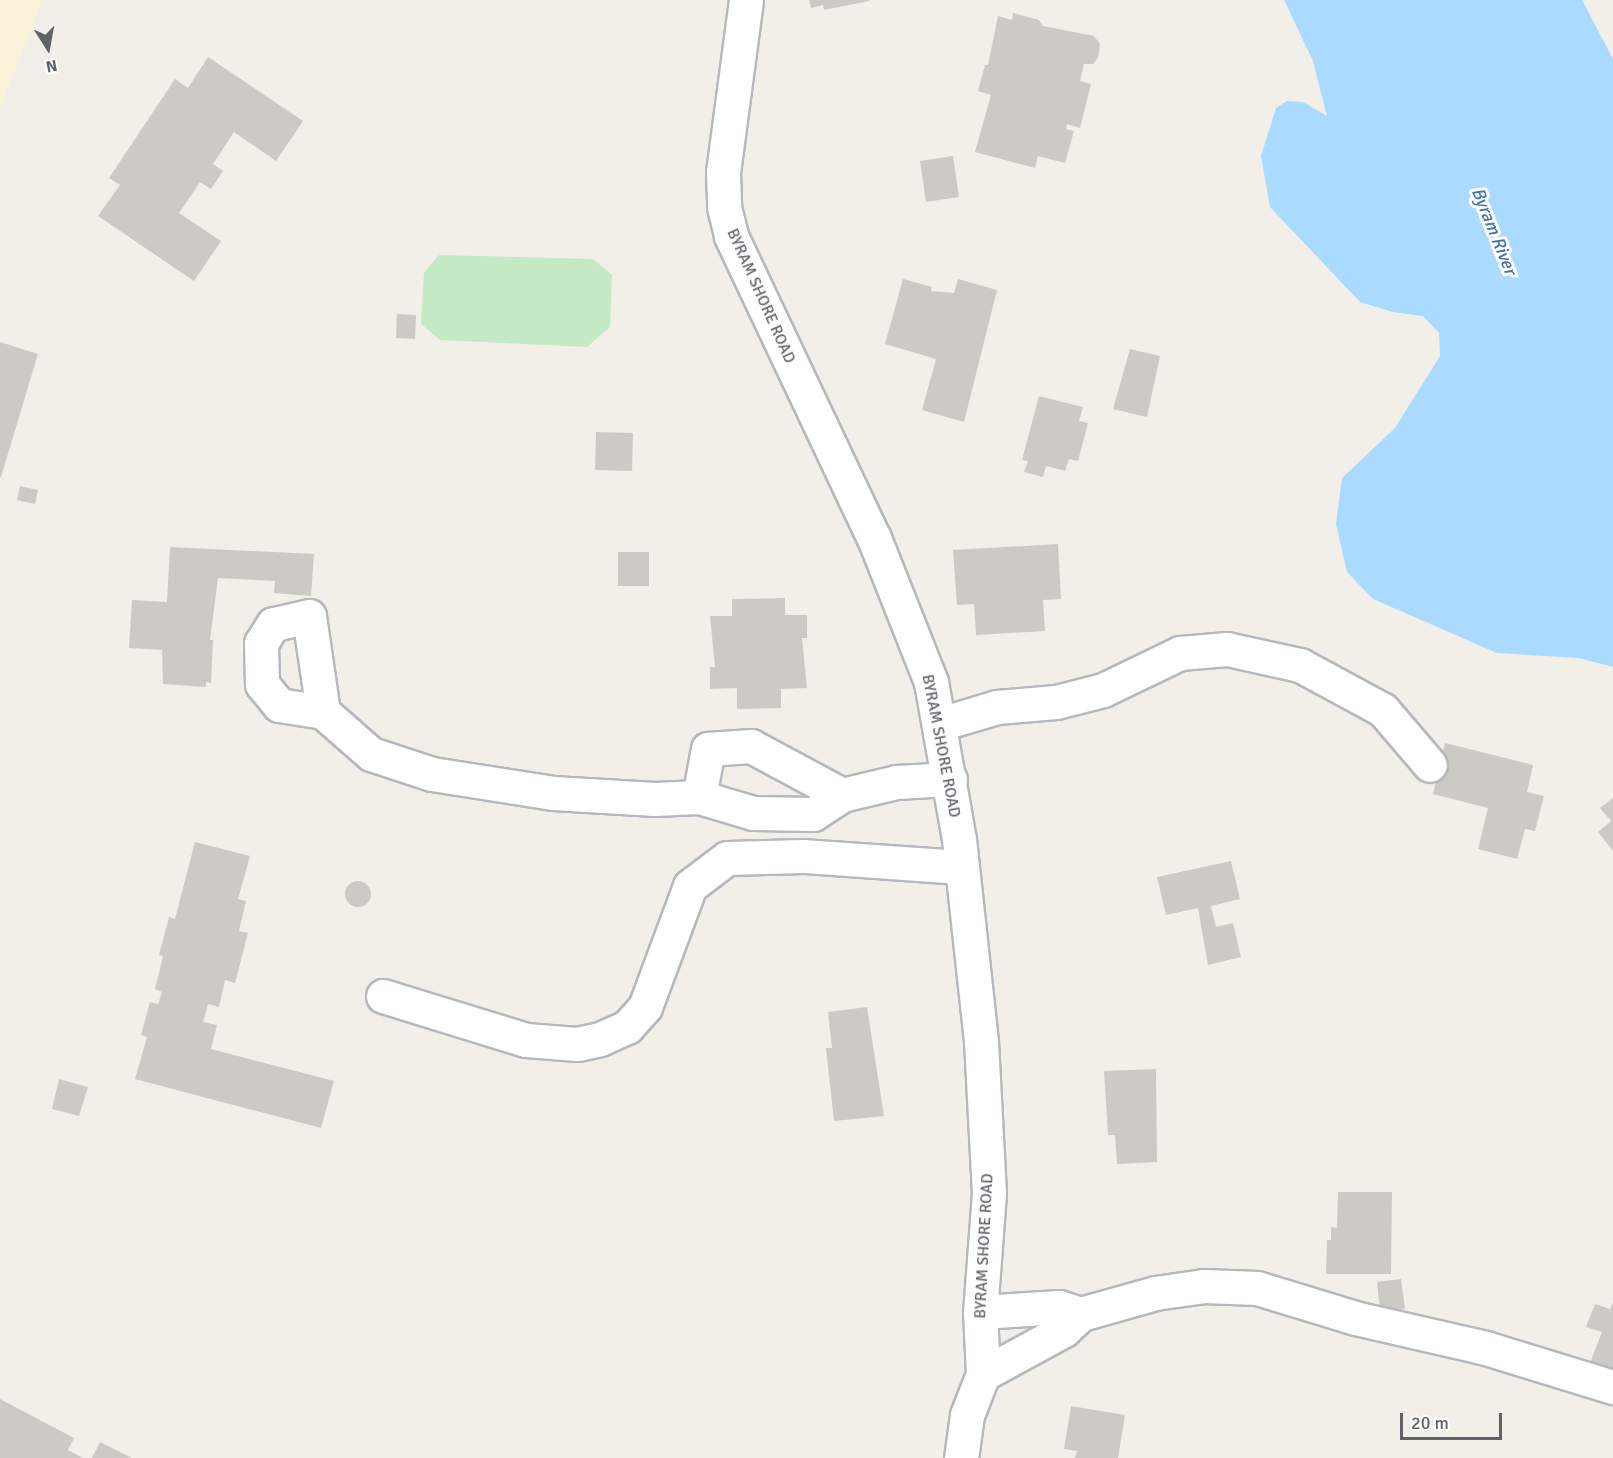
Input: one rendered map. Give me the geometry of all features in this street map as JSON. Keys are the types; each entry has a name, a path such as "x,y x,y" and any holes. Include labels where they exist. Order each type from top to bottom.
{"street":[{"name":"BYRAM SHORE ROAD","path":"746,0 723,172 724,207 731,236 878,548 931,682 950,779 962,867 986,1116 989,1193 980,1312 983,1374 967,1415 961,1458"},
{"path":"940,724 997,707 1056,702 1103,690 1180,652 1227,649 1300,665 1383,710 1430,765"},
{"path":"323,712 371,754 432,774 553,793 655,799 699,796 753,813 813,814 842,795 896,782 950,779"},
{"path":"699,796 708,749 752,746 842,795"},
{"path":"383,996 526,1040 589,1042 627,1027 645,1007 690,886 728,858 793,856 962,867"},
{"path":"983,1374 1064,1330 1081,1314 1155,1293 1204,1286 1257,1288 1355,1318 1486,1348 1613,1387"},
{"path":"980,1312 1059,1308 1081,1314"}],"green space":[{"path":"439,255 593,259 612,275 610,327 587,347 440,340 421,324 424,273"}],"sand":[{"path":"0,0 42,0 0,109"}],"water":[{"name":"Byram River","path":"1284,0 1582,0 1613,59 1613,667 1579,658 1497,653 1373,599 1347,572 1336,524 1342,478 1395,428 1440,356 1439,333 1423,316 1393,312 1360,302 1270,207 1261,156 1276,108 1287,101 1303,102 1327,116 1313,61"}],"building":[{"path":"809,0 869,1 824,10 823,5 811,8"},
{"path":"1013,13 1039,20 1043,26 1094,36 1100,44 1098,58 1093,64 1084,64 1080,81 1091,84 1080,128 1067,124 1066,129 1074,131 1065,163 1038,156 1035,168 975,152 991,95 978,91 985,65 988,65 998,16 1012,20"},
{"path":"208,57 303,121 276,161 234,132 213,164 223,171 211,189 200,182 179,213 221,241 194,281 98,216 120,185 109,178 175,79 188,88"},
{"path":"953,156 959,197 926,202 920,161"},
{"path":"903,279 932,287 931,291 954,293 958,279 997,290 964,422 922,410 936,359 885,344"},
{"path":"397,314 416,315 415,339 396,338"},
{"path":"0,342 38,354 1,477 0,477"},
{"path":"1130,349 1160,356 1147,417 1113,409"},
{"path":"1039,396 1083,407 1079,421 1088,423 1078,461 1069,459 1065,471 1046,466 1043,477 1024,472 1028,461 1022,460"},
{"path":"596,432 633,433 632,471 595,470"},
{"path":"20,486 38,490 35,504 17,500"},
{"path":"1058,544 1061,599 1043,600 1045,631 976,635 974,604 957,605 953,550"},
{"path":"170,547 314,554 311,596 274,593 275,581 218,578 210,640 213,640 211,683 206,682 206,687 163,684 162,650 129,648 132,600 167,602"},
{"path":"618,552 649,552 649,586 618,586"},
{"path":"785,598 785,615 807,615 807,638 802,638 807,688 781,689 781,708 737,709 737,688 710,689 710,667 715,667 710,616 732,616 732,599"},
{"path":"1445,743 1533,765 1527,792 1544,796 1535,831 1525,829 1517,859 1478,849 1488,808 1433,794"},
{"path":"1613,798 1613,851 1598,832 1611,821 1600,808"},
{"path":"195,842 250,856 238,899 246,901 239,931 248,933 235,983 225,980 219,1007 208,1004 203,1022 217,1025 211,1049 334,1081 321,1128 135,1079 147,1037 141,1035 150,1002 158,1004 162,992 155,989 163,956 159,955 169,917 175,919"},
{"path":"1231,861 1240,899 1211,906 1216,927 1233,923 1241,957 1208,965 1198,908 1166,915 1157,877"},
{"path":"358,881 367,885 371,894 367,903 358,907 349,903 345,894 349,885"},
{"path":"867,1007 884,1116 834,1121 826,1048 832,1048 828,1012"},
{"path":"1156,1069 1157,1162 1117,1164 1115,1135 1108,1135 1104,1071"},
{"path":"59,1079 88,1087 79,1116 52,1109"},
{"path":"1338,1192 1392,1192 1391,1274 1326,1274 1327,1240 1331,1240 1331,1227 1337,1228"},
{"path":"1401,1279 1405,1309 1380,1312 1377,1282"},
{"path":"1613,1303 1613,1371 1590,1363 1602,1332 1586,1327 1595,1304 1610,1309"},
{"path":"0,1399 74,1438 68,1450 83,1458 0,1458"},
{"path":"1071,1406 1125,1415 1118,1458 1075,1458 1077,1451 1064,1449"},
{"path":"100,1442 132,1458 92,1458"}]}
